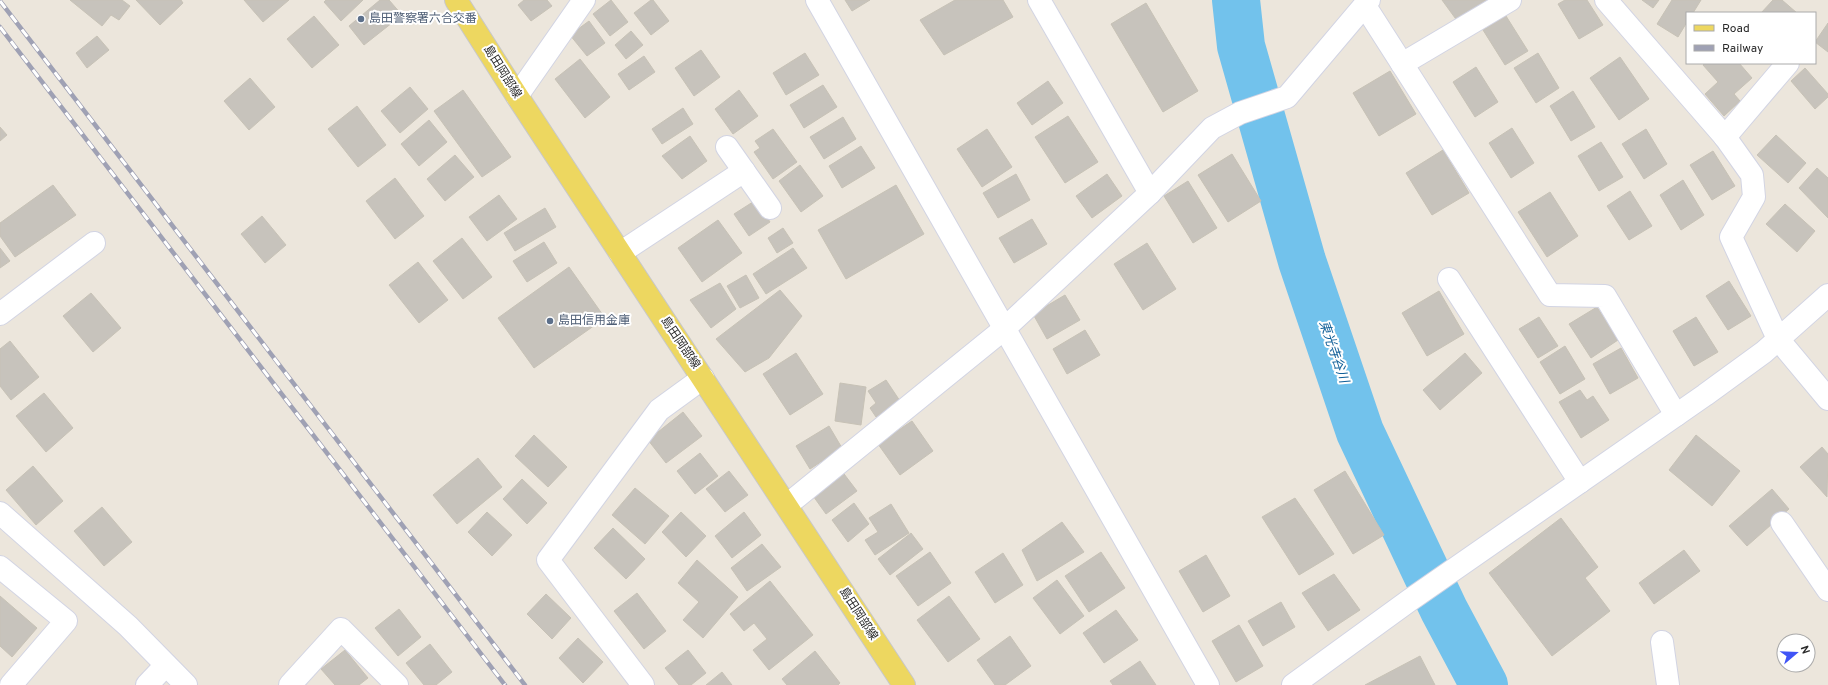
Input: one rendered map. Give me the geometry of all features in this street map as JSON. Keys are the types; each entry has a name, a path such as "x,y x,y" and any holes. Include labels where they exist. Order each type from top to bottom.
{"main road":[{"name":"島田岡部線","path":"456,0 517,96 904,685"}],"street":[{"path":"517,96 584,0"},
{"path":"817,0 1208,685"},
{"path":"1039,0 1150,193"},
{"path":"1402,64 1510,0"},
{"path":"1606,0 1725,137 1752,175 1754,197 1731,237 1778,339 1828,399"},
{"path":"787,505 1004,329 1150,193 1212,128 1240,113 1287,97 1367,3 1402,64 1550,295 1605,296 1676,415"},
{"path":"1725,137 1787,64"},
{"path":"727,147 770,208"},
{"path":"620,253 744,171"},
{"path":"0,314 94,243"},
{"path":"1449,279 1580,482"},
{"path":"1293,685 1410,600 1461,566 1758,356 1828,295"},
{"path":"643,685 548,560 659,410 703,378"},
{"path":"0,513 128,626 186,685"},
{"path":"1782,523 1828,590"},
{"path":"0,567 66,621 11,685"},
{"path":"290,685 341,629 397,685"},
{"path":"1662,642 1668,685"},
{"path":"147,685 166,665"}],"building":[{"path":"70,0 122,0 130,6 119,20 111,15 102,26"},
{"path":"136,0 181,0 183,3 160,25"},
{"path":"244,0 289,0 263,22"},
{"path":"326,0 363,0 341,21 324,2"},
{"path":"380,0 389,0 402,15 364,45 349,26"},
{"path":"524,0 547,0 552,6 531,21 518,5"},
{"path":"611,0 628,22 610,36 593,14"},
{"path":"653,0 669,21 651,35 634,13"},
{"path":"845,0 870,0 852,11"},
{"path":"955,0 1003,0 1013,17 944,55 920,20"},
{"path":"1442,0 1486,0 1458,22"},
{"path":"1565,0 1587,0 1603,25 1579,39 1558,4"},
{"path":"1642,0 1659,0 1653,8"},
{"path":"1672,0 1701,0 1694,12 1686,12 1686,24 1678,37 1657,24"},
{"path":"1773,0 1782,0 1796,12 1762,12"},
{"path":"1146,3 1198,91 1163,112 1111,24"},
{"path":"314,16 339,45 312,68 287,39"},
{"path":"1506,16 1528,51 1505,65 1483,30"},
{"path":"589,21 605,43 587,56 570,35"},
{"path":"1828,23 1828,52 1816,43"},
{"path":"631,31 643,45 626,59 615,45"},
{"path":"97,36 109,50 87,68 76,53"},
{"path":"701,50 720,77 694,96 675,68"},
{"path":"805,53 819,75 786,95 773,73"},
{"path":"1538,53 1559,88 1536,103 1514,68"},
{"path":"644,56 655,72 629,90 618,74"},
{"path":"1620,57 1649,99 1619,120 1590,78"},
{"path":"580,59 610,97 585,118 555,79"},
{"path":"1740,64 1752,78 1734,94 1740,101 1724,116 1705,94 1718,82 1703,65"},
{"path":"1476,67 1498,102 1475,117 1453,82"},
{"path":"1805,68 1828,94 1828,97 1815,109 1791,81"},
{"path":"1390,71 1416,114 1379,136 1353,93"},
{"path":"250,78 275,107 249,130 224,101"},
{"path":"1048,81 1063,103 1032,125 1017,103"},
{"path":"823,85 837,107 804,128 790,105"},
{"path":"410,87 428,109 400,133 381,111"},
{"path":"463,90 511,157 482,177 434,111"},
{"path":"739,90 758,116 733,134 715,109"},
{"path":"1573,91 1595,127 1571,141 1550,106"},
{"path":"357,106 386,145 358,167 328,129"},
{"path":"683,108 693,124 662,144 652,129"},
{"path":"1068,116 1098,162 1065,183 1035,137"},
{"path":"843,117 856,139 824,159 810,137"},
{"path":"429,120 447,142 419,166 401,144"},
{"path":"0,127 7,135 0,141"},
{"path":"1512,128 1534,163 1511,178 1489,143"},
{"path":"773,129 797,162 773,179 754,152 760,148 755,141"},
{"path":"987,129 1012,167 982,187 957,149"},
{"path":"1646,129 1667,164 1644,179 1622,144"},
{"path":"1776,135 1806,163 1788,183 1757,155"},
{"path":"690,136 707,161 682,179 662,156"},
{"path":"1601,142 1623,177 1599,191 1578,156"},
{"path":"861,146 875,168 842,188 829,166"},
{"path":"1443,150 1469,193 1432,215 1406,173"},
{"path":"1713,151 1735,186 1712,200 1690,165"},
{"path":"1232,154 1261,201 1228,222 1198,175"},
{"path":"455,155 474,177 445,201 427,179"},
{"path":"800,165 823,196 801,212 779,181"},
{"path":"1817,168 1828,178 1828,218 1799,188"},
{"path":"1016,174 1030,200 998,218 983,193"},
{"path":"1107,174 1122,196 1092,218 1076,196"},
{"path":"395,178 424,216 395,239 366,201"},
{"path":"1683,180 1704,215 1681,230 1660,195"},
{"path":"1188,181 1217,228 1193,243 1164,196"},
{"path":"53,185 76,215 15,257 0,236 0,223"},
{"path":"896,185 924,234 846,279 818,230"},
{"path":"1630,191 1652,226 1629,240 1607,206"},
{"path":"1550,192 1578,236 1547,257 1518,212"},
{"path":"499,195 517,219 487,241 469,217"},
{"path":"756,200 770,222 749,236 734,214"},
{"path":"1785,204 1815,231 1797,252 1766,224"},
{"path":"545,208 556,227 515,251 504,233"},
{"path":"262,216 286,245 265,263 241,234"},
{"path":"1032,219 1047,244 1014,263 999,238"},
{"path":"718,220 742,253 702,282 678,248"},
{"path":"783,228 793,243 777,253 768,238"},
{"path":"462,238 492,277 463,299 433,261"},
{"path":"544,242 557,263 527,282 513,261"},
{"path":"1147,243 1176,289 1143,310 1114,264"},
{"path":"0,248 10,261 0,268"},
{"path":"793,248 807,268 766,294 753,274"},
{"path":"418,262 448,300 419,323 389,285"},
{"path":"569,267 605,318 534,368 498,318"},
{"path":"746,275 759,298 740,308 727,286"},
{"path":"1729,281 1751,316 1728,330 1706,296"},
{"path":"720,283 736,309 711,328 690,300"},
{"path":"780,290 802,316 769,358 745,372 716,339"},
{"path":"1439,291 1464,334 1427,356 1402,313"},
{"path":"91,293 121,328 93,352 63,316"},
{"path":"1065,295 1080,320 1047,339 1033,314"},
{"path":"1597,307 1618,340 1591,358 1569,324"},
{"path":"1539,317 1558,346 1538,358 1519,329"},
{"path":"1696,317 1718,352 1694,366 1673,331"},
{"path":"1085,330 1100,355 1067,374 1053,349"},
{"path":"10,341 39,377 11,400 0,386 0,349"},
{"path":"1565,346 1585,379 1560,394 1540,362"},
{"path":"1621,348 1638,378 1610,394 1593,364"},
{"path":"796,353 823,394 790,415 763,374"},
{"path":"1465,353 1482,373 1440,410 1423,390"},
{"path":"886,380 900,401 876,417 870,408 876,403 868,391"},
{"path":"840,383 866,387 861,425 835,421"},
{"path":"1580,390 1587,400 1593,396 1609,420 1581,438 1559,402"},
{"path":"44,393 73,428 46,452 16,416"},
{"path":"683,412 702,436 666,463 648,440"},
{"path":"912,421 933,451 900,475 878,444"},
{"path":"829,426 842,448 810,469 796,446"},
{"path":"534,435 567,467 548,487 515,456"},
{"path":"1696,435 1740,471 1712,506 1669,470"},
{"path":"1822,447 1828,454 1827,497 1800,467"},
{"path":"700,453 718,476 695,494 677,471"},
{"path":"478,458 502,487 457,524 433,495"},
{"path":"33,466 63,501 36,525 6,490"},
{"path":"841,470 857,491 826,514 811,493"},
{"path":"729,471 748,495 725,512 706,489"},
{"path":"1345,471 1384,535 1353,554 1314,490"},
{"path":"522,479 547,503 527,524 503,499"},
{"path":"635,488 669,516 645,544 612,515"},
{"path":"1772,489 1789,509 1747,546 1729,526"},
{"path":"1295,498 1334,554 1299,575 1262,517"},
{"path":"854,503 869,524 848,542 832,520"},
{"path":"891,504 909,533 875,555 865,540 878,532 869,518"},
{"path":"102,507 132,542 104,566 74,531"},
{"path":"487,512 512,535 492,556 468,532"},
{"path":"681,512 706,536 686,557 662,532"},
{"path":"744,512 761,535 732,558 715,536"},
{"path":"1561,518 1598,567 1585,578 1610,611 1552,656 1489,573"},
{"path":"1062,522 1084,552 1037,581 1022,550"},
{"path":"613,528 645,559 626,579 594,548"},
{"path":"911,533 923,549 890,575 878,559"},
{"path":"762,544 781,567 747,591 731,568"},
{"path":"1684,550 1700,571 1654,604 1639,583"},
{"path":"930,552 951,583 918,606 896,576"},
{"path":"1101,552 1125,588 1089,612 1065,576"},
{"path":"1003,553 1023,585 995,603 975,572"},
{"path":"1206,555 1230,596 1203,612 1179,571"},
{"path":"697,560 738,597 703,638 683,620 699,602 678,583"},
{"path":"1334,574 1360,610 1328,631 1302,593"},
{"path":"1057,580 1084,616 1060,634 1033,598"},
{"path":"770,581 813,635 769,670 753,650 767,639 754,623 744,631 730,614"},
{"path":"637,593 666,631 644,649 614,611"},
{"path":"546,594 571,618 552,639 527,614"},
{"path":"0,596 37,628 12,657 0,646"},
{"path":"949,596 980,639 948,662 917,620"},
{"path":"1281,602 1295,627 1263,646 1248,621"},
{"path":"399,609 421,637 398,656 375,628"},
{"path":"1116,610 1138,640 1104,663 1083,633"},
{"path":"1239,625 1263,666 1236,682 1212,641"},
{"path":"1010,636 1031,666 1005,685 995,685 977,660"},
{"path":"578,638 603,662 583,683 559,658"},
{"path":"430,644 452,672 436,685 424,685 406,663"},
{"path":"345,650 368,678 359,685 335,685 321,669"},
{"path":"688,650 706,673 691,685 679,685 665,668"},
{"path":"815,651 840,683 838,685 787,685 782,679"},
{"path":"1420,656 1435,685 1365,685"},
{"path":"1140,661 1156,685 1113,685 1110,681"},
{"path":"722,672 732,685 706,685"}],"waterway":[{"name":"東光寺谷川","path":"1236,0 1241,46 1302,261 1360,432 1444,610 1484,685"}],"railway":[{"path":"0,1 525,685"},
{"path":"0,27 505,685"}],"place":[{"name":"島田警察署六合交番","path":"361,19"},
{"name":"島田信用金庫","path":"550,321"}]}
